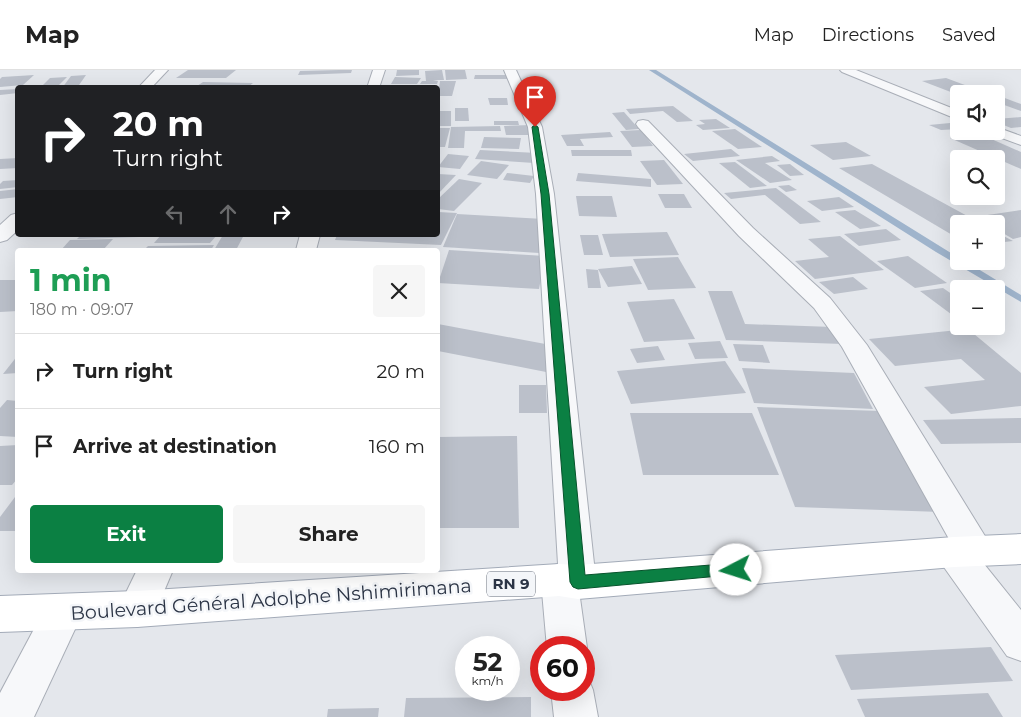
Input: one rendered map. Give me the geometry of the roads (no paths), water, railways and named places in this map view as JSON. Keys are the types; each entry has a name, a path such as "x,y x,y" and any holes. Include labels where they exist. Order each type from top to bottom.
{"main road":[{"name":"Boulevard Général Adolphe Nshimirimana","path":"0,614 137,609 1021,549"}],"street":[{"path":"147,85 162,70"},
{"path":"374,85 379,70"},
{"path":"510,70 535,127 545,194 568,581 567,636"},
{"path":"846,70 950,112"},
{"path":"643,124 746,232 822,303 854,345 964,552 1021,642"},
{"path":"1005,135 1021,142"},
{"path":"0,236 15,222"},
{"path":"137,609 154,573"},
{"path":"11,717 64,612"},
{"path":"574,701 576,717"}],"waterway":[{"path":"652,70 939,250 1021,299"}]}
